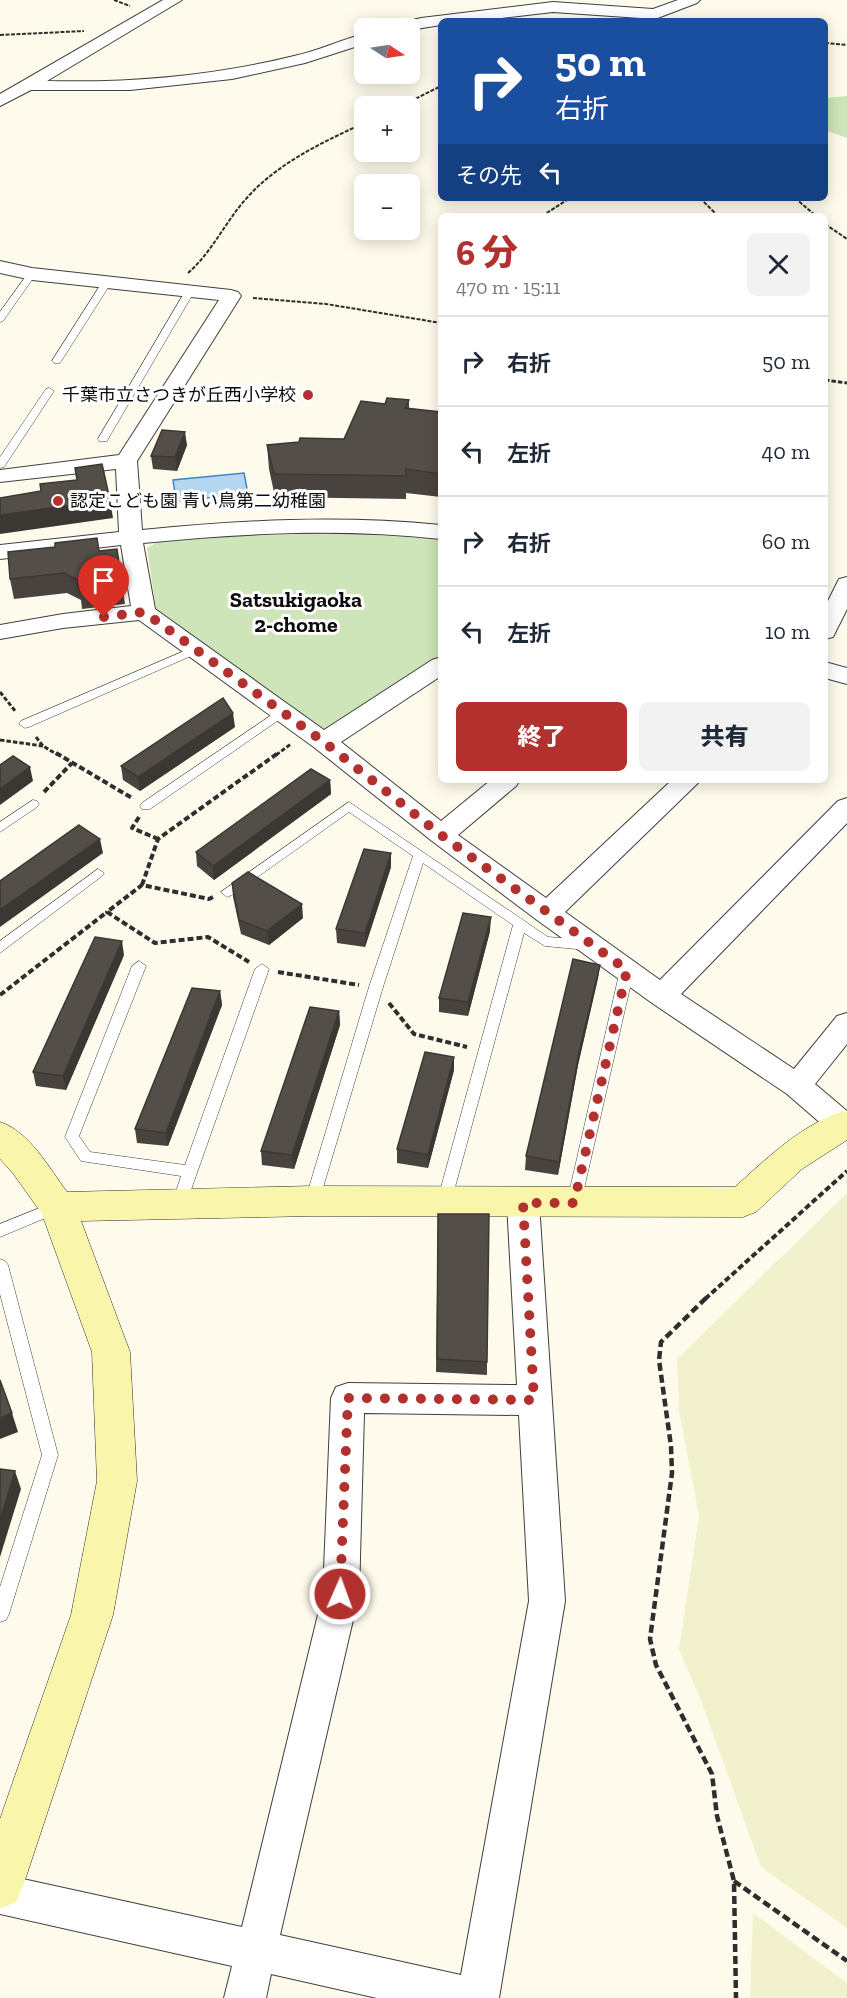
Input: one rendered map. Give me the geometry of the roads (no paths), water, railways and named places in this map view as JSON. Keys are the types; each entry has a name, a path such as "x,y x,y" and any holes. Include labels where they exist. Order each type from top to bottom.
{"street":[{"path":"0,101 174,0"},
{"path":"462,18 554,7 655,14 692,0"},
{"path":"420,24 438,21"},
{"path":"28,85 111,87 182,81 278,65 354,42"},
{"path":"0,267 32,274 231,296 126,461 131,538 144,612"},
{"path":"0,476 126,461"},
{"path":"0,552 131,538 318,524 372,525 438,532"},
{"path":"828,579 847,583 828,625"},
{"path":"0,632 63,621 144,612 317,737 441,835 547,913 662,996 798,1086 845,1124 789,1159 743,1202 312,1202 185,1188 57,1207"},
{"path":"317,737 438,667"},
{"path":"828,671 847,676"},
{"path":"441,835 503,783"},
{"path":"547,913 685,783"},
{"path":"662,996 847,807"},
{"path":"798,1086 847,1024"},
{"path":"0,1136 25,1162 57,1207 111,1352 117,1481 92,1615 0,1886"},
{"path":"478,1998 547,1601 523,1203"},
{"path":"245,1998 340,1594 348,1398 534,1400"},
{"path":"0,1894 471,1998"}],"lane":[{"path":"0,319 32,274"},
{"path":"57,361 106,283"},
{"path":"103,439 189,292"},
{"path":"0,465 49,391"},
{"path":"25,724 196,650"},
{"path":"146,806 282,712"},
{"path":"0,828 33,804"},
{"path":"227,892 349,806 545,941 592,945"},
{"path":"312,1202 376,987 420,855"},
{"path":"0,948 98,873"},
{"path":"444,1202 520,924"},
{"path":"139,966 72,1137 86,1157 185,1188 262,969"},
{"path":"574,1203 627,970"},
{"path":"0,1231 57,1207"},
{"path":"0,1265 50,1455 0,1614"}],"water":[{"path":"244,473 248,494 176,501 173,480"}],"place":[{"name":"千葉市立さつきが丘西小学校","path":"308,395"},
{"name":"認定こども園 青い鳥第二幼稚園","path":"58,501"}],"district":[{"name":"Satsukigaoka 2-chome","path":"296,612"}]}
